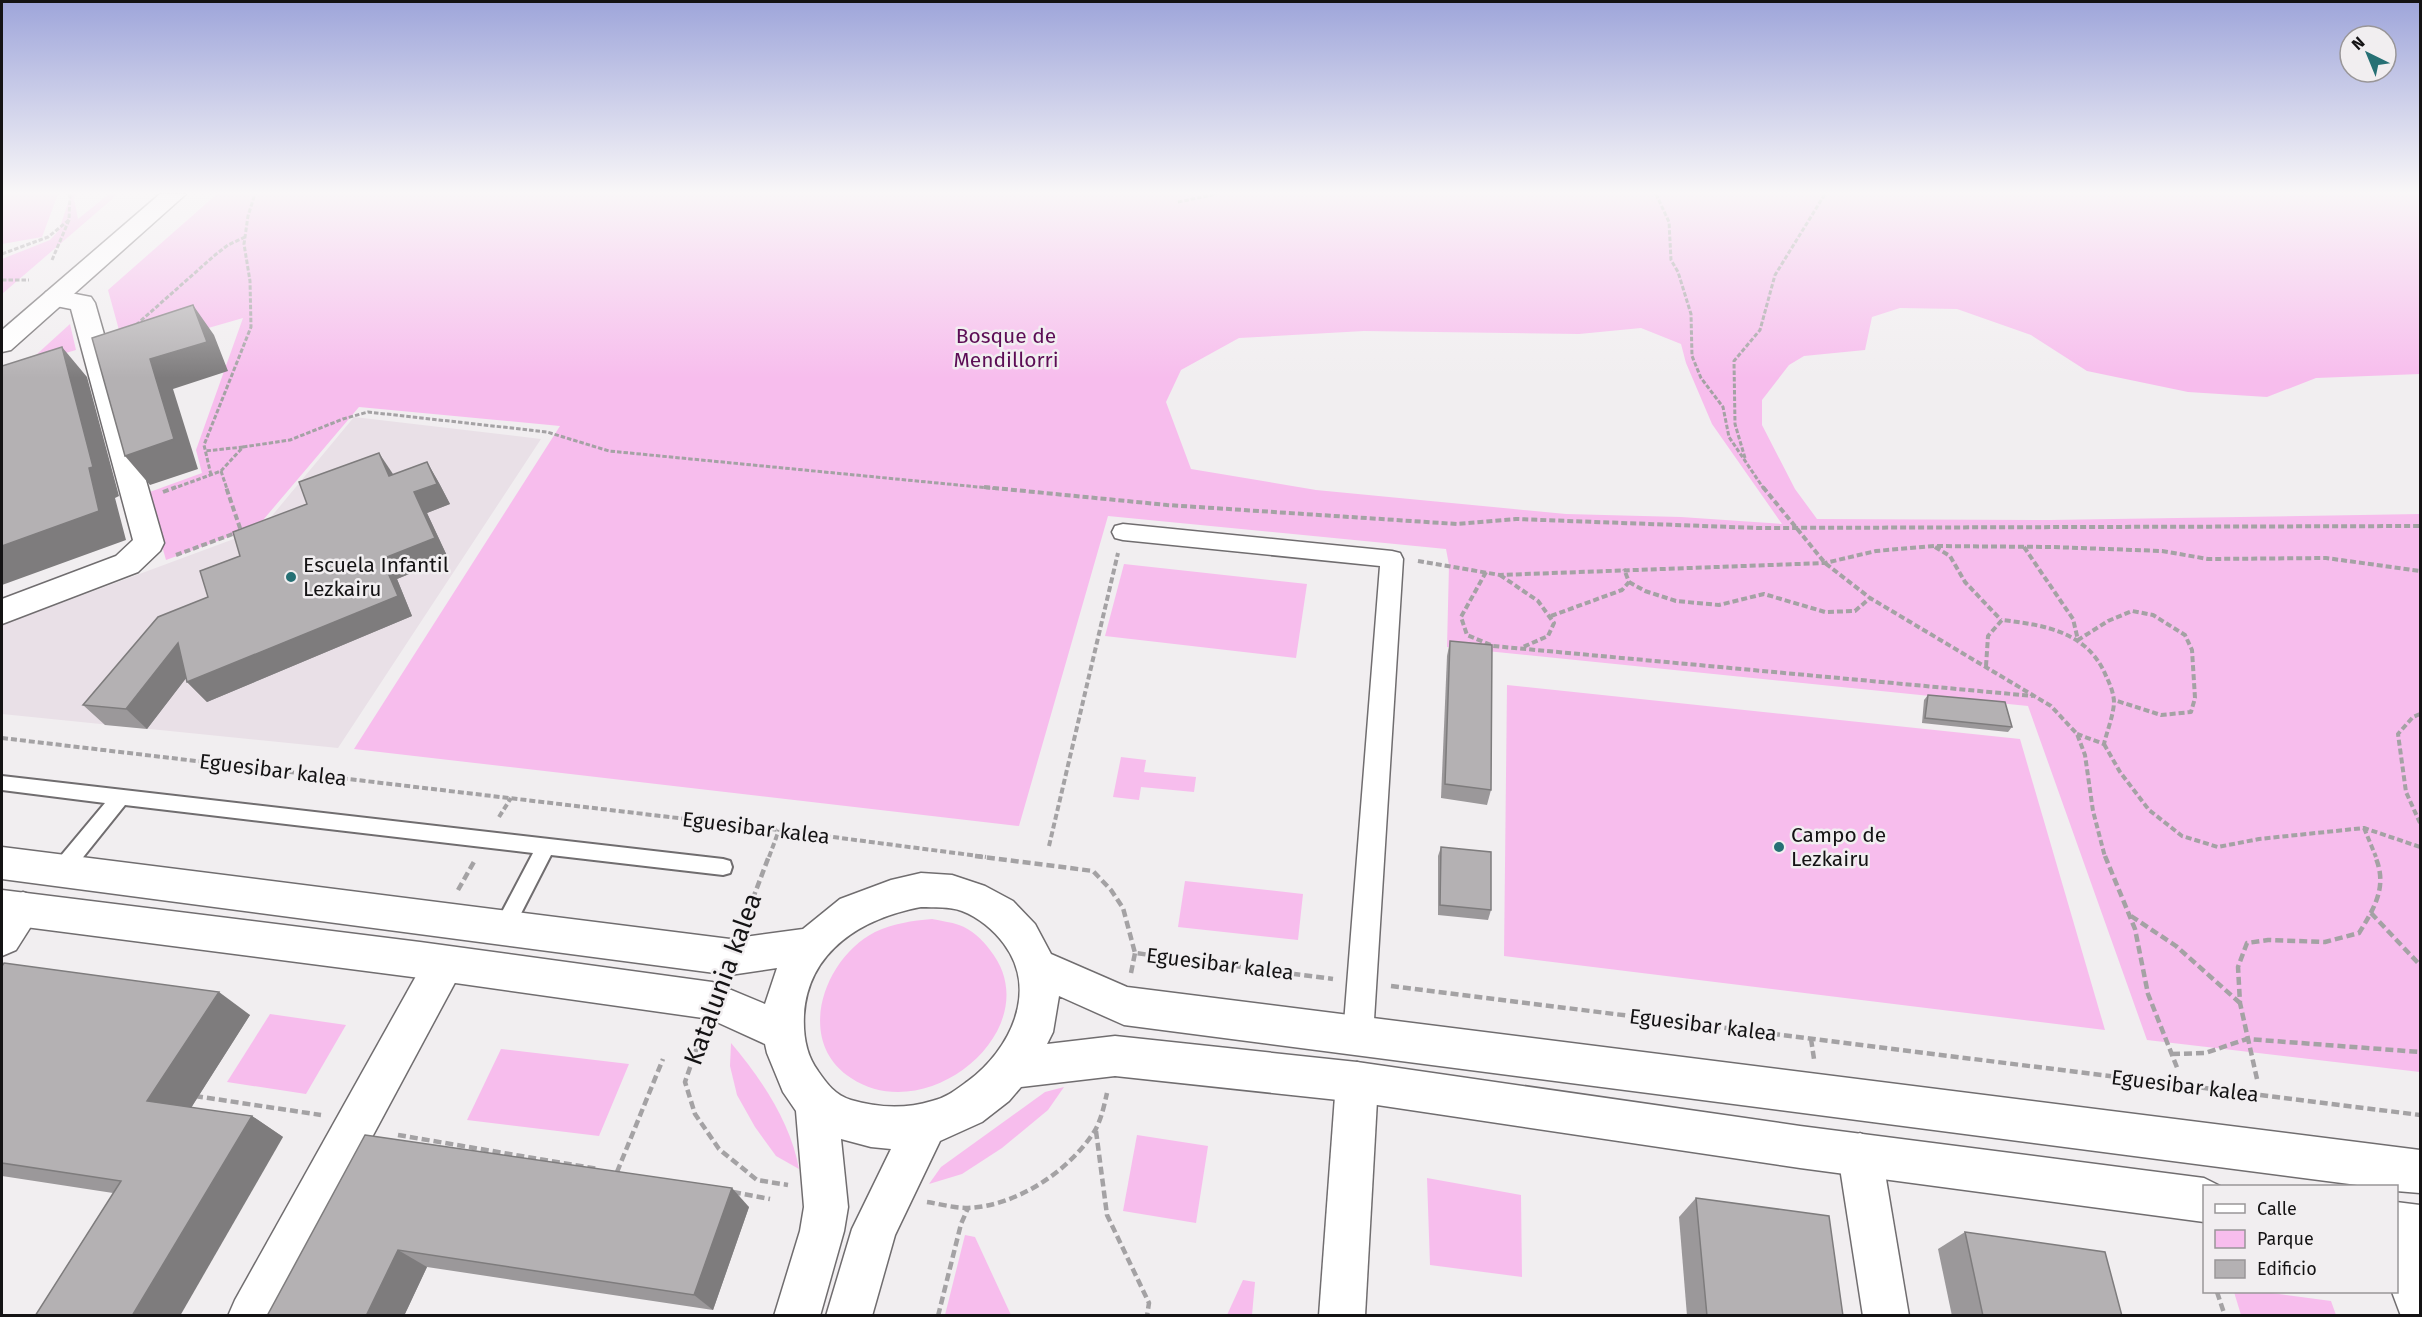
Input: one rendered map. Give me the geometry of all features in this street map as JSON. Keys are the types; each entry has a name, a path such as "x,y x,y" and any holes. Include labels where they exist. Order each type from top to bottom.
{"street":[{"path":"2,344 104,255"},
{"path":"2,612 127,564 149,543 82,303 55,298"},
{"path":"1123,532 1392,559 1358,1036"},
{"path":"2,863 730,957 812,945"},
{"path":"921,890 960,893 994,908 1021,933 1036,966 1039,999 1031,1034 1012,1068 989,1093 959,1113 926,1125 885,1129 847,1121 816,1102 791,1070 782,1031 784,1001 795,972 812,945 843,917 881,898 921,890"},
{"path":"9,918 444,964 712,1001 782,1031"},
{"path":"251,1316 444,964"},
{"path":"1036,966 1124,1006 2421,1172"},
{"path":"1012,1068 1115,1056 1357,1082 1860,1155 2203,1200"},
{"path":"1342,1316 1357,1082"},
{"path":"797,1316 822,1231 826,1207 816,1102"},
{"path":"849,1316 874,1229 926,1125"},
{"path":"1860,1155 1886,1316"},
{"path":"2398,1224 2421,1227"},
{"path":"2398,1248 2421,1305"}],"lane":[{"path":"2,783 723,867"},
{"path":"61,870 121,796"},
{"path":"504,927 546,846"}],"path":[{"path":"52,260 54,255"},
{"path":"96,352 112,347 214,255"},
{"path":"211,475 204,445 251,327 246,255"},
{"path":"1671,255 1691,314 1692,356 1701,378 1723,407 1729,436 1767,494 1825,563 1870,598 2051,706 2077,734 2085,755 2093,811 2104,854 2135,929 2148,994 2178,1070"},
{"path":"1746,461 1735,424 1734,362 1760,330 1775,275 1787,255"},
{"path":"2,280 29,280"},
{"path":"205,451 278,443 304,436 348,415 368,412 547,432 609,451 1167,505 1457,524 1516,519 1796,528 2421,526"},
{"path":"137,502 221,471 243,447"},
{"path":"170,557 241,531 221,471"},
{"path":"1048,846 1123,532"},
{"path":"1934,546 1950,556 1965,582 2002,620 2027,623 2065,633 2088,645 2104,665 2114,700 2104,744"},
{"path":"1392,559 1449,565 1500,574 1825,563 1876,551 1934,546 2024,547 2162,551 2208,559 2326,558 2421,571"},
{"path":"2024,547 2073,620 2078,640"},
{"path":"1624,569 1629,582 1645,591 1676,601 1719,605 1764,594 1825,612 1856,611 1870,598"},
{"path":"1486,572 1461,617 1467,635 1493,646 2035,696"},
{"path":"1500,574 1547,607 1554,622 1548,636 1523,647"},
{"path":"1551,616 1622,590 1629,582"},
{"path":"2078,640 2108,621 2132,611 2152,615 2185,635 2192,650 2195,698 2191,712 2178,717 2155,716 2114,700"},
{"path":"1986,666 1988,636 2002,620"},
{"path":"2421,714 2413,717 2398,734 2401,762 2412,813 2421,823"},
{"path":"2077,734 2104,744 2120,772 2149,810 2182,836 2217,847 2259,839 2364,828 2421,847"},
{"name":"Eguesibar kalea","path":"2,738 779,830 1093,871 1119,898 1128,918 1135,953 2421,1115"},
{"path":"2257,1079 2240,1003 2238,968 2247,943 2268,940 2325,942 2359,933 2376,904 2382,872 2364,828"},
{"name":"Katalunia kalea","path":"730,957 779,830"},
{"path":"2371,913 2421,965"},
{"path":"2130,915 2176,946 2240,1003"},
{"path":"1124,1006 1135,953"},
{"name":"Katalunia kalea","path":"712,1001 685,1082 695,1114 719,1149 757,1180 825,1190"},
{"path":"2172,1054 2205,1053 2247,1040 2421,1052"},
{"path":"890,1197 968,1208 1005,1201 1037,1185 1072,1159 1095,1130 1107,1095 1115,1056"},
{"path":"617,1172 663,1059"},
{"path":"185,1095 323,1116"},
{"path":"1095,1130 1107,1215 1149,1304 1147,1316"},
{"path":"398,1135 628,1174"},
{"path":"723,1190 770,1198"},
{"path":"938,1316 961,1224 968,1208"},
{"path":"2217,1293 2225,1316"}],"shaded area":[{"name":"Escuela Infantil Lezkairu","path":"354,417 541,439 338,748 2,714 2,625 261,529"}],"green space":[{"path":"11,255 47,255 2,294 2,259"},
{"name":"Bosque de Mendillorri","path":"147,255 2420,255 2420,374 2316,378 2267,397 2188,392 2087,371 2031,335 1957,309 1900,308 1872,317 1865,350 1804,356 1789,365 1762,400 1762,425 1795,489 1817,519 2050,520 2420,514 2420,1072 2147,1040 2028,706 1447,647 1449,565 1446,549 1108,516 1019,826 354,749 560,426 359,407 258,526 166,560 147,493 202,473 196,450 243,318 125,352 108,290","holes":["1641,328 1681,344 1686,363 1712,424 1782,524 1681,517 1566,514 1316,490 1191,469 1166,402 1181,370 1239,338 1364,331 1579,334"]},
{"path":"70,324 76,350 25,365"},
{"path":"1124,564 1307,584 1296,658 1105,636"},
{"name":"Campo de Lezkairu","path":"1507,685 2020,739 2105,1030 1504,956"},
{"path":"1121,757 1146,760 1144,772 1196,777 1194,792 1141,787 1139,800 1113,797"},
{"path":"1185,881 1303,894 1298,940 1178,927"},
{"path":"932,919 963,927 987,946 1005,979 1005,1009 993,1038 973,1062 945,1080 914,1091 882,1091 851,1078 834,1062 824,1043 820,1022 822,1001 830,980 842,961 857,944 889,926"},
{"path":"270,1014 346,1025 306,1094 227,1082"},
{"path":"731,1043 764,1086 782,1118 799,1169 776,1156 755,1127 737,1095 730,1066"},
{"path":"501,1049 629,1064 599,1136 467,1120"},
{"path":"1064,1087 1048,1110 1002,1148 962,1174 929,1184 941,1167 1045,1092"},
{"path":"1137,1135 1208,1146 1196,1223 1123,1211"},
{"path":"1427,1178 1521,1195 1522,1277 1430,1265"},
{"path":"965,1235 975,1237 1011,1315 945,1315"},
{"path":"1243,1280 1255,1282 1252,1315 1227,1315"},
{"path":"2234,1293 2271,1293 2331,1301 2336,1315 2241,1315"}],"building":[{"path":"193,305 207,342 150,359 174,439 125,456 92,338"},
{"path":"62,347 93,467 89,468 99,511 2,546 2,366"},
{"path":"379,453 389,476 427,462 437,484 414,492 435,538 382,559 398,596 187,682 178,643 126,709 83,705 158,617 208,597 200,571 240,556 233,532 307,504 299,482"},
{"path":"1450,641 1492,645 1491,790 1445,784"},
{"path":"1928,695 2005,702 2012,727 1925,718"},
{"path":"1441,847 1491,852 1491,910 1440,905"},
{"path":"4,963 219,992 147,1101 252,1116 132,1316 35,1316 121,1181 2,1163 2,966"},
{"path":"365,1135 732,1188 694,1295 398,1250 366,1316 267,1316"},
{"path":"1696,1198 1829,1216 1843,1316 1707,1316"},
{"path":"1965,1232 2105,1252 2122,1316 1983,1316"}],"place":[{"name":"Escuela Infantil Lezkairu","path":"291,577"},
{"name":"Campo de Lezkairu","path":"1779,847"}]}
